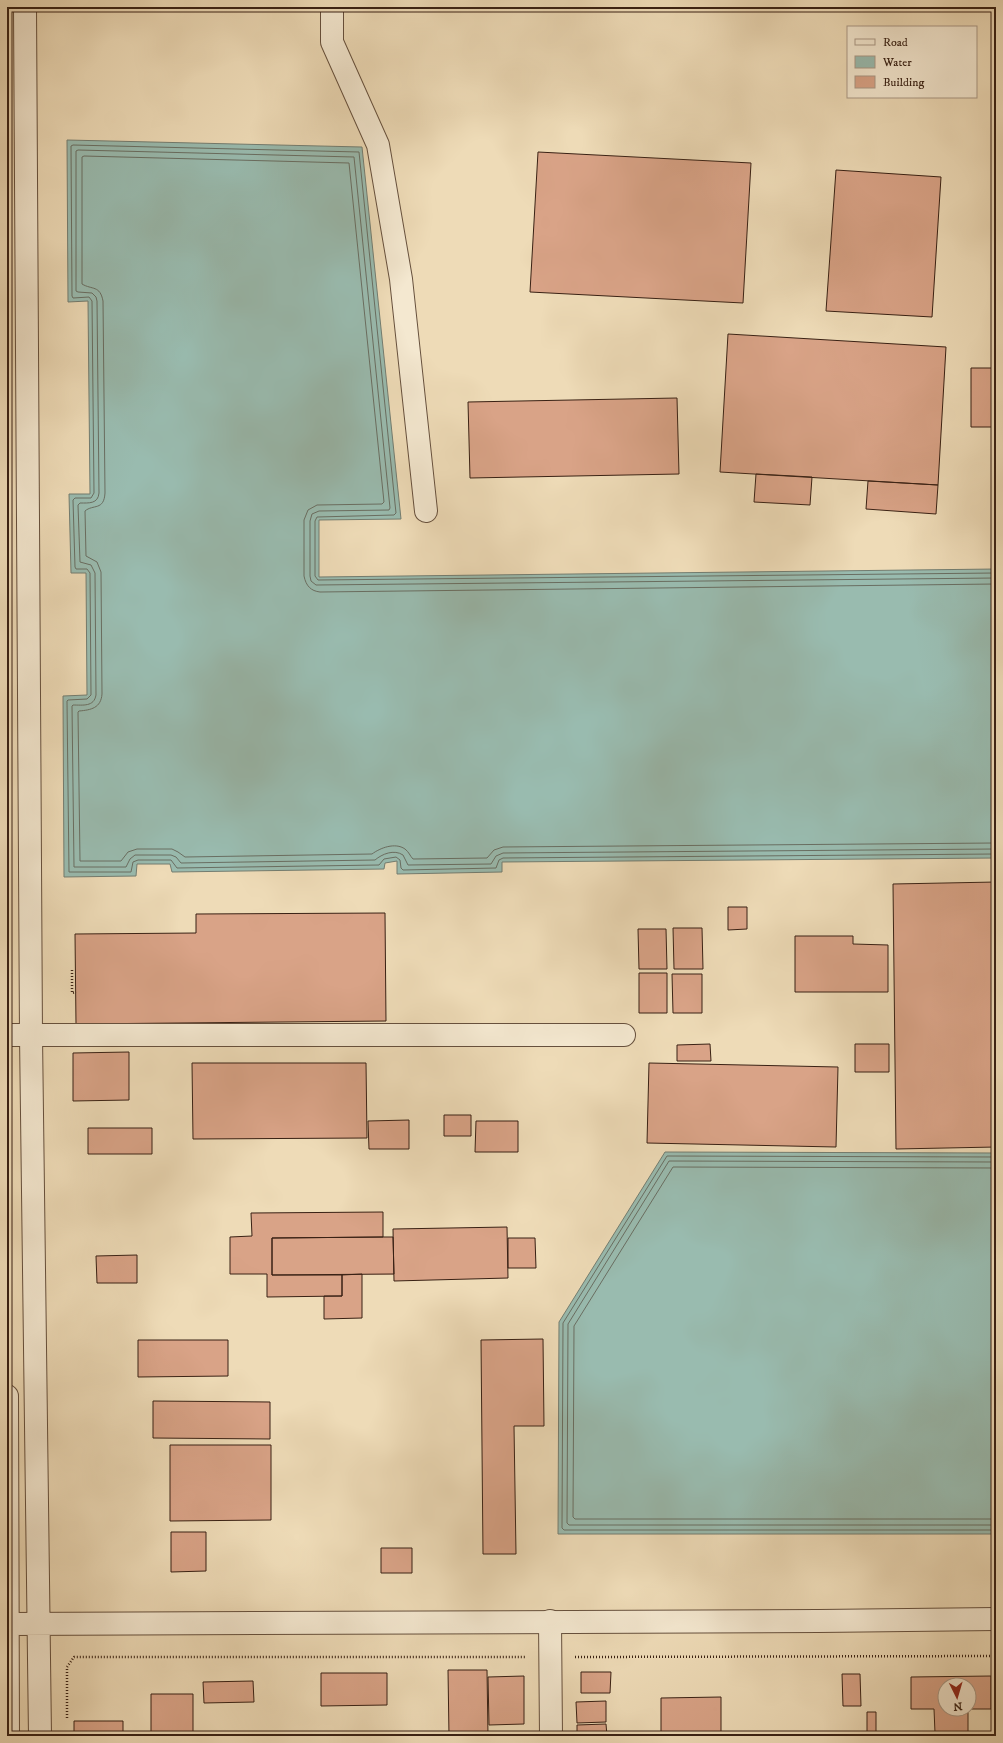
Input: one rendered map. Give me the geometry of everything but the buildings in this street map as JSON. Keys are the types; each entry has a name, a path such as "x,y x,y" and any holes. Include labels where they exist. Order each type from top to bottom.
{"street":[{"path":"25,7 31,1036 40,1625 40,1736"},
{"path":"332,7 332,42 378,145 401,279 426,511"},
{"path":"7,1036 624,1035"},
{"path":"7,1390 36,1389"},
{"path":"7,1396 8,1736"},
{"path":"7,1421 36,1419"},
{"path":"8,1624 996,1619"},
{"path":"550,1621 551,1736"}],"path":[{"path":"72,970 72,993 76,992"},
{"path":"67,1721 67,1667 74,1657 996,1656"}],"water":[{"path":"67,140 362,147 401,519 319,520 319,577 996,569 996,858 502,862 502,872 397,874 397,861 385,863 384,869 172,872 170,864 137,864 136,876 64,877 63,696 87,695 86,573 71,573 69,494 90,494 88,301 68,302"},
{"path":"665,1152 996,1153 996,1534 558,1534 559,1322"}]}
